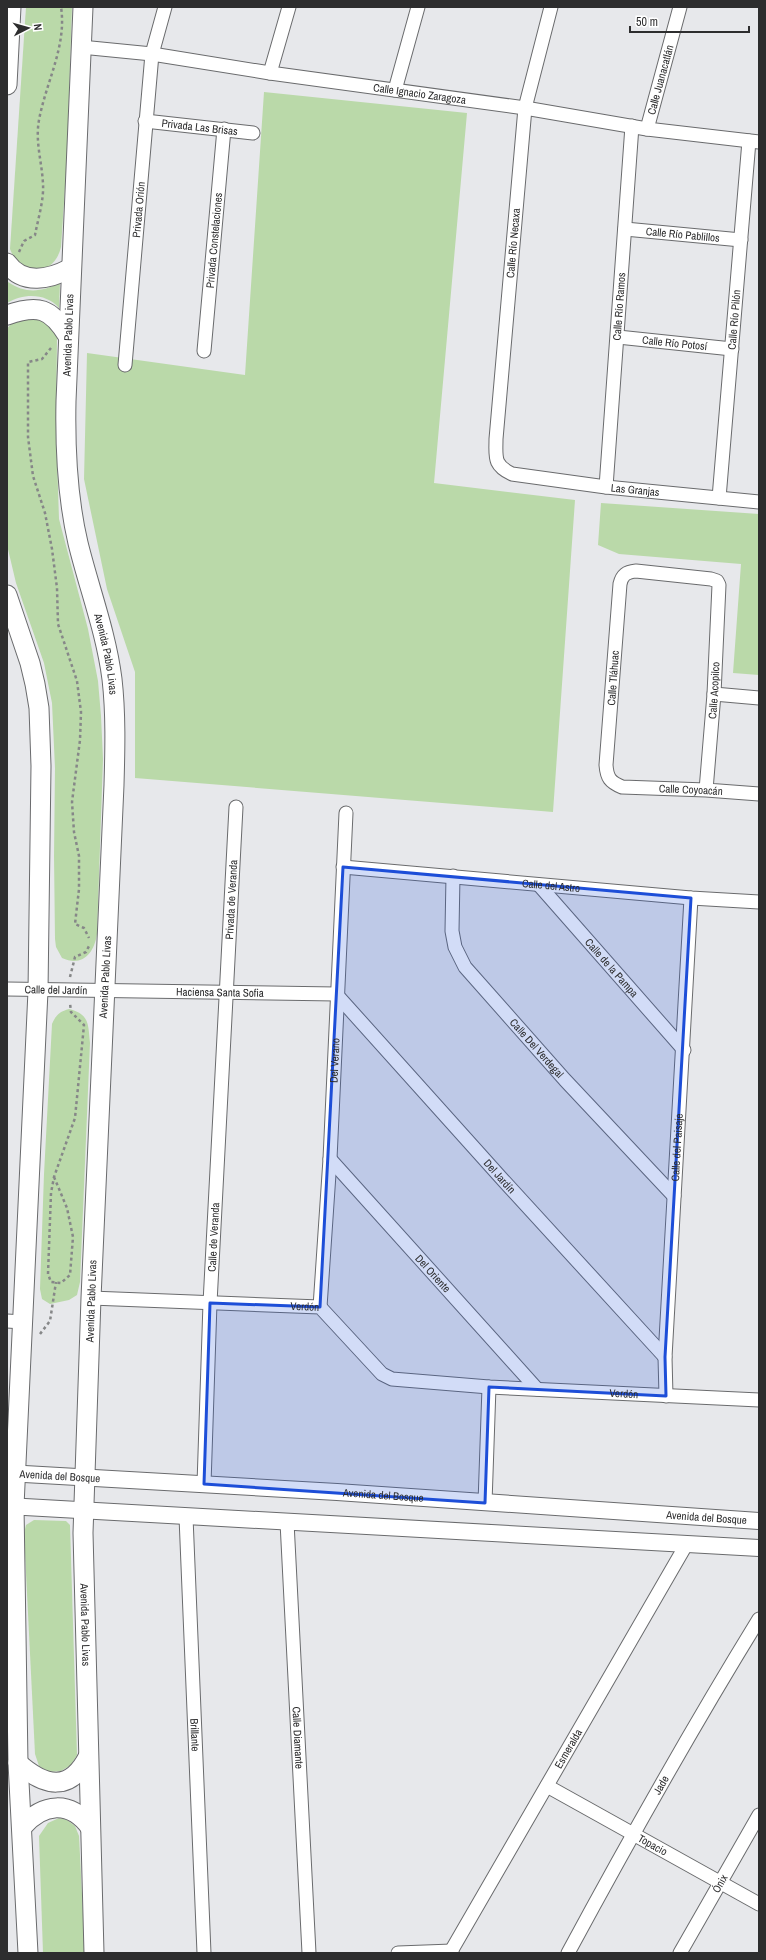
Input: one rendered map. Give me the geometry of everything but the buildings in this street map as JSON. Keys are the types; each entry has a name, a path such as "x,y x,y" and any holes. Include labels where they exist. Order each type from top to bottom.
{"main road":[{"path":"7,85 11,7"},
{"name":"Avenida Pablo Livas","path":"82,7 71,268 60,339 66,407 67,482 78,542 108,656 114,702 114,785 84,1476 88,1757 94,1953"},
{"path":"14,260 15,272 34,279 54,276 71,268"},
{"path":"7,315 25,309 46,311 60,324 60,339"},
{"path":"7,595 30,663 38,708 41,736 38,991 15,1322 10,1506 18,1763 28,1953"},
{"path":"18,1763 36,1778 63,1781 77,1775 88,1757"},
{"path":"22,1827 37,1813 58,1808 76,1813 83,1818 90,1827"}],"street":[{"name":"Privada Orión","path":"125,365 152,54 165,7"},
{"path":"270,73 289,7"},
{"path":"395,90 418,7"},
{"name":"Calle Río Necaxa","path":"512,474 501,469 496,460 496,439 525,108 551,7"},
{"name":"Calle Juanacatlán","path":"647,129 680,7"},
{"name":"Calle Ignacio Zaragoza","path":"81,47 152,54 270,73 525,108 647,129 754,141"},
{"name":"Privada Las Brisas","path":"145,121 253,133"},
{"name":"Calle Río Ramos","path":"606,487 632,126"},
{"name":"Privada Constelaciones","path":"204,351 224,129"},
{"name":"Calle Río Pilón","path":"719,498 741,240 754,141"},
{"name":"Calle Río Pablillos","path":"625,229 741,240"},
{"name":"Calle Río Potosí","path":"618,337 732,349"},
{"name":"Las Granjas","path":"512,474 606,487 759,502"},
{"name":"Calle Tláhuac","path":"622,787 612,783 607,776 606,765 620,584 622,576 628,572 636,571 711,579 717,581 720,592"},
{"name":"Calle Acopilco","path":"706,790 714,694 720,592"},
{"path":"714,694 759,698"},
{"name":"Calle Coyoacán","path":"622,787 706,790 759,794"},
{"name":"Privada de Veranda","path":"227,991 236,807"},
{"name":"Del Verano","path":"320,1307 330,1159 336,994 346,813"},
{"name":"Calle del Astro","path":"343,868 454,876 691,898 759,902"},
{"name":"Calle Del Verdegal","path":"454,876 452,931 454,947 465,967 565,1080 674,1196"},
{"name":"Calle de la Pampa","path":"539,885 684,1050"},
{"name":"Calle del Paisaje","path":"666,1396 665,1357 684,1050 691,898"},
{"name":"Calle del Jardín","path":"7,990 104,991"},
{"name":"Haciensa Santa Sofia","path":"104,991 227,991 336,994"},
{"name":"Calle de Veranda","path":"204,1484 210,1303 227,991"},
{"name":"Del Jardín","path":"336,994 665,1357"},
{"name":"Del Oriente","path":"330,1159 537,1389"},
{"name":"Verdón","path":"91,1298 320,1307 382,1374 392,1379 489,1387 759,1400"},
{"path":"485,1503 489,1387"},
{"name":"Avenida del Bosque","path":"11,1473 84,1476 759,1521"},
{"path":"10,1506 759,1548"},
{"name":"Brillante","path":"186,1517 204,1953"},
{"name":"Calle Diamante","path":"287,1522 309,1953"},
{"name":"Esmeralda","path":"451,1952 686,1545"},
{"name":"Jade","path":"568,1953 633,1833 718,1686 759,1619"},
{"name":"Topacio","path":"547,1786 759,1904"},
{"name":"Ónix","path":"680,1953 759,1815"},
{"path":"398,1953 451,1952"}],"path":[{"path":"14,260 24,241 35,236 43,185 38,148 39,121 58,53 63,22 61,7"},
{"path":"54,1177 67,1208 73,1237 70,1275 61,1283 51,1282 48,1274 51,1192 54,1177 75,1118 84,1025 71,1012 68,990 75,957 86,952 90,941 84,928 75,924 79,889 79,856 74,832 72,802 80,740 81,712 77,681 58,624 57,588 52,549 45,513 33,476 28,437 28,362 42,358 60,339"},
{"path":"40,1340 40,1332 50,1322 56,1282"}],"highlighted area":[{"path":"343,867 691,898 665,1357 666,1396 489,1387 485,1503 204,1484 210,1303 320,1307"}],"green space":[{"path":"26,7 72,7 67,157 61,247 57,257 51,264 37,270 21,264 15,258 10,249"},
{"path":"264,92 467,113 434,483 575,500 553,812 135,778 135,672 107,589 84,479 87,353 245,375"},
{"path":"8,282 27,290 40,290 60,283 59,308 48,299 34,296 20,297 7,303"},
{"path":"27,318 42,318 56,331 57,338 56,428 59,519 88,629 98,681 101,716 103,759 97,934 90,953 81,960 75,961 62,958 56,947 55,939 55,768 52,703 44,663 16,583 7,545 7,329 18,320"},
{"path":"601,503 759,514 759,675 733,673 741,564 619,554 598,545"},
{"path":"69,1009 81,1014 87,1021 90,1043 80,1282 77,1295 69,1300 50,1304 42,1299 40,1289 44,1174 52,1024 58,1014"},
{"path":"34,1520 66,1521 70,1525 77,1755 71,1765 61,1771 49,1772 39,1766 35,1754 24,1533 26,1525"},
{"path":"59,1818 67,1820 75,1826 79,1836 85,1953 43,1953 39,1836 48,1823"}]}
